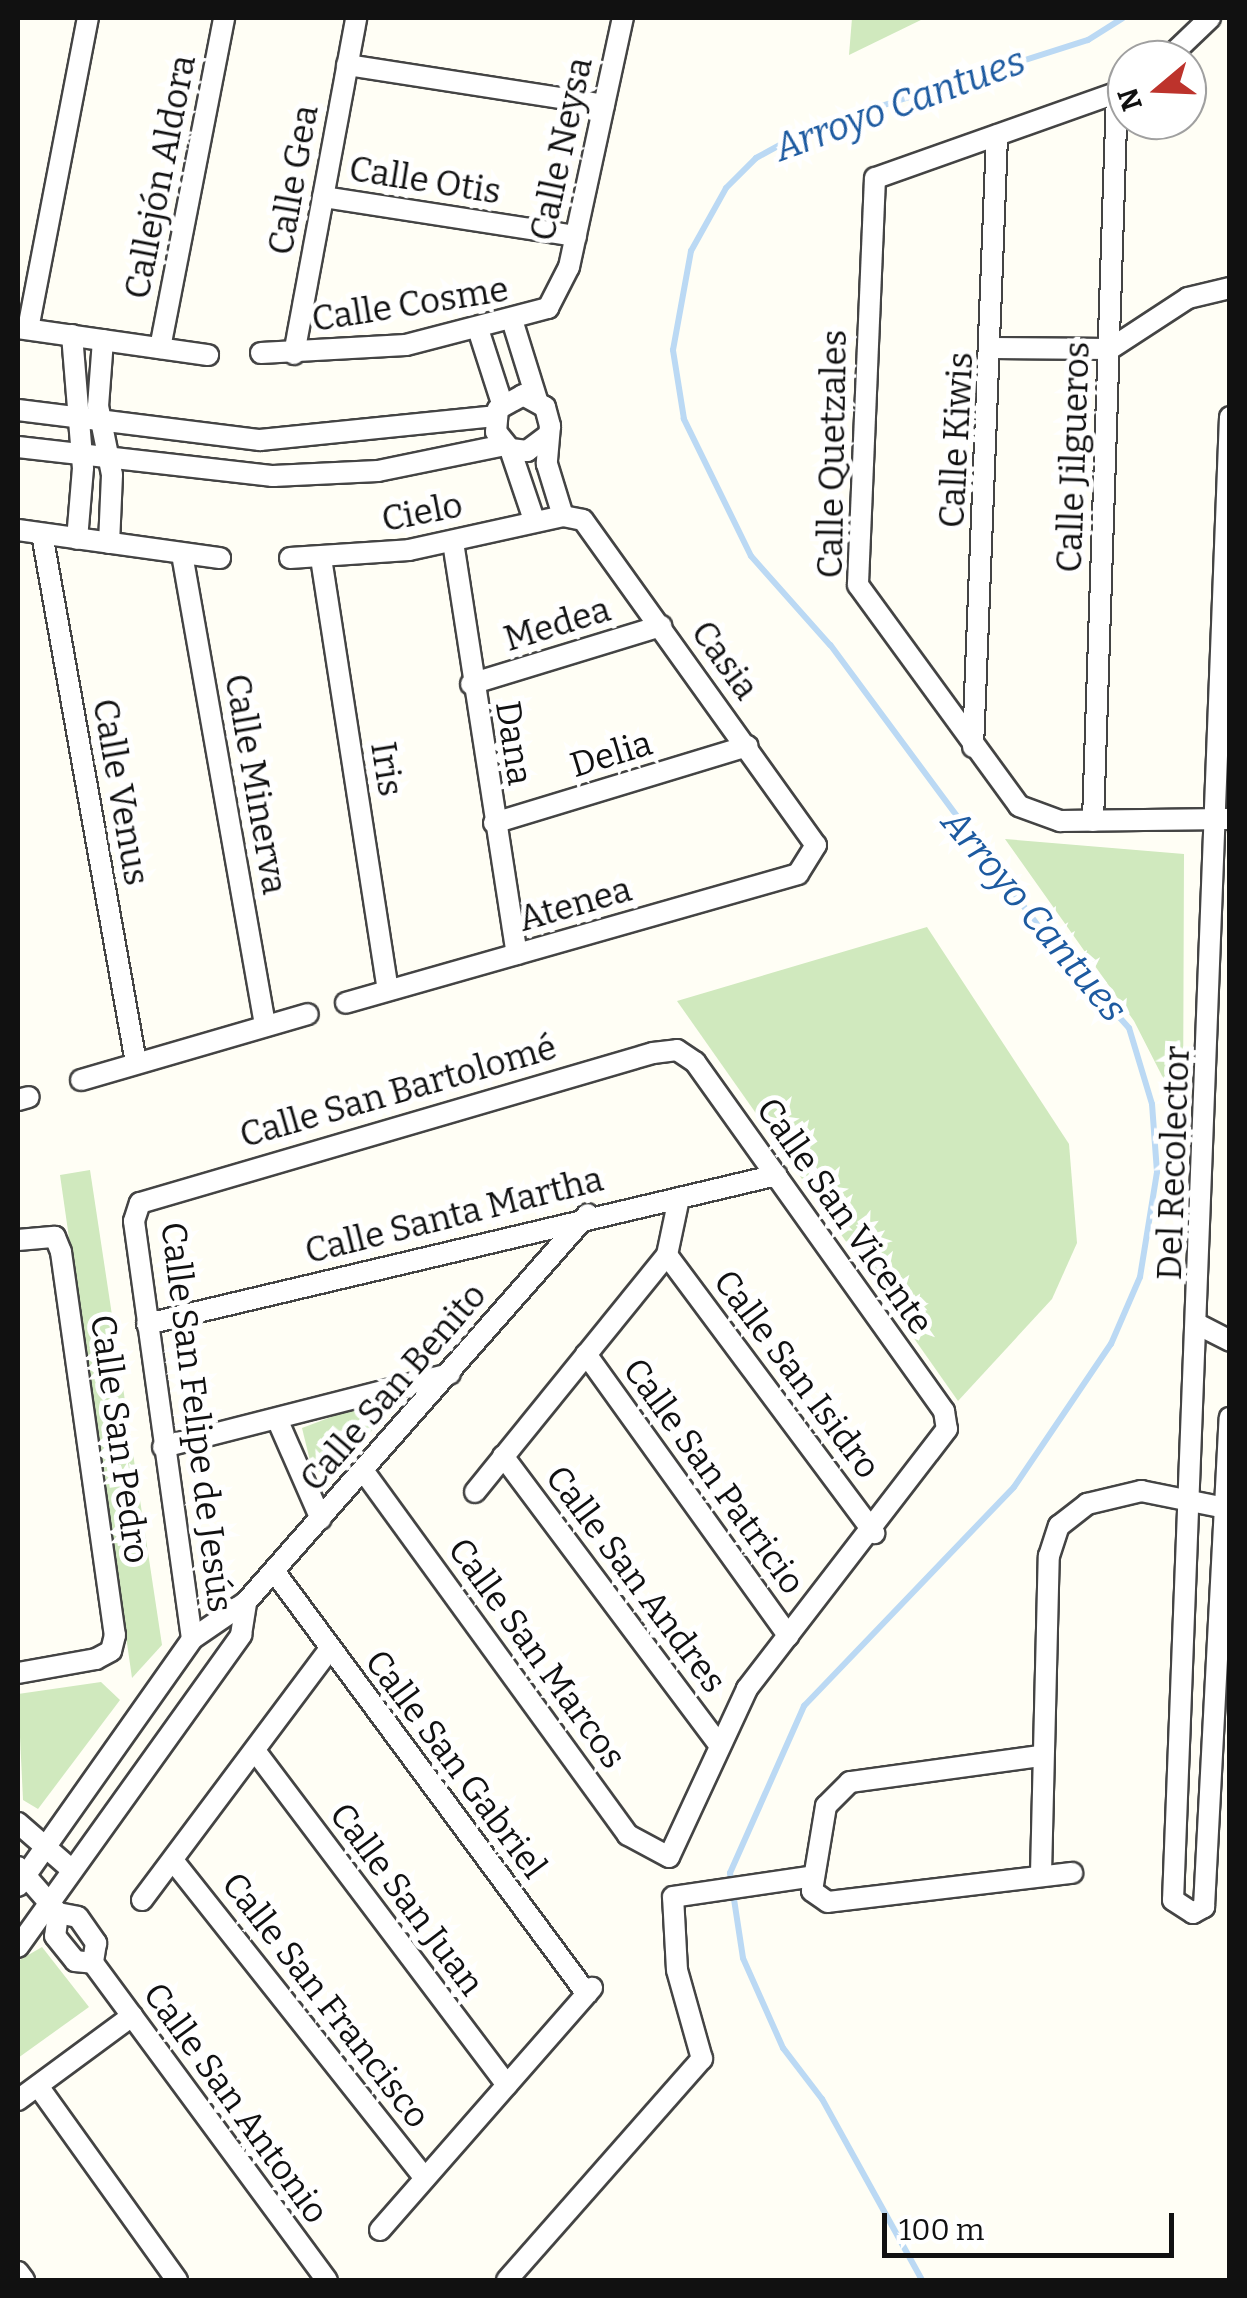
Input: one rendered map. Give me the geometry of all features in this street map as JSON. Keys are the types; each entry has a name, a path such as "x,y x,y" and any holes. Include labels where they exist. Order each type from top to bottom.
{"street":[{"path":"88,18 23,329 208,356"},
{"name":"Callejón Aldora","path":"160,348 224,18"},
{"name":"Calle Gea","path":"294,354 356,18"},
{"name":"Calle Neysa","path":"560,294 623,18"},
{"path":"1187,40 1210,18"},
{"path":"347,65 604,105"},
{"name":"Calle Quetzales","path":"1107,96 890,168 872,185 856,572 871,609 1019,806 1093,822 1224,819"},
{"name":"Calle Kiwis","path":"973,747 993,348 996,135"},
{"name":"Calle Jilgueros","path":"1093,822 1120,140"},
{"name":"Calle Otis","path":"323,197 576,236"},
{"path":"993,348 1110,348 1188,298 1230,288"},
{"name":"Calle Cosme","path":"261,354 294,354 479,332 513,323 560,294"},
{"path":"513,323 537,400 549,416 547,436 563,516"},
{"path":"479,332 508,447 534,520"},
{"path":"72,336 73,416 82,458 76,538"},
{"path":"103,340 100,421 111,464 110,543"},
{"path":"18,410 260,440 499,410 537,400"},
{"name":"Del Recolector","path":"1230,418 1222,933 1188,1495 1185,1911 1204,1907 1230,1418"},
{"path":"18,448 111,464 340,474 508,447 535,448 547,436"},
{"name":"Cielo","path":"290,558 321,558 453,542 563,516"},
{"name":"Casia","path":"563,516 593,529 810,832 814,858"},
{"path":"18,530 220,558"},
{"name":"Calle Venus","path":"42,534 136,1062"},
{"name":"Dana","path":"453,542 471,684 517,954"},
{"name":"Calle Minerva","path":"182,554 265,1026"},
{"name":"Iris","path":"321,558 388,990"},
{"name":"Medea","path":"471,684 661,626"},
{"name":"Delia","path":"494,823 748,746"},
{"name":"Atenea","path":"346,1003 798,874 814,858"},
{"path":"81,1080 308,1014"},
{"name":"Calle San Vicente","path":"676,1050 776,1175 947,1429 874,1533"},
{"name":"Calle San Bartolomé","path":"140,1203 676,1050"},
{"name":"Calle Santa Martha","path":"147,1324 588,1214 776,1175"},
{"path":"475,1492 667,1255 679,1198"},
{"name":"Calle San Felipe de Jesús","path":"140,1203 147,1324 192,1638"},
{"name":"Calle San Benito","path":"20,1876 192,1638 246,1602 588,1214"},
{"name":"Calle San Pedro","path":"18,1240 55,1237 112,1651 18,1673"},
{"name":"Calle San Isidro","path":"667,1255 874,1533"},
{"path":"1200,1324 1230,1341"},
{"name":"Calle San Patricio","path":"586,1354 789,1636"},
{"path":"163,1447 450,1374"},
{"path":"277,1419 320,1518"},
{"name":"Calle San Andres","path":"503,1456 717,1742"},
{"name":"Calle San Marcos","path":"364,1472 628,1835 669,1857 717,1742"},
{"path":"1041,1874 1040,1756 1050,1556 1059,1526 1114,1496 1188,1495 1226,1508"},
{"path":"717,1742 789,1636 874,1533"},
{"name":"Calle San Gabriel","path":"274,1571 590,1991 507,2085"},
{"name":"Calle San Benito","path":"18,1946 54,1908 71,1870 240,1635 246,1602"},
{"path":"142,1900 176,1863 330,1649"},
{"name":"Calle San Juan","path":"256,1752 507,2085"},
{"path":"808,1877 826,1806 850,1782 1040,1756"},
{"path":"18,1823 71,1870"},
{"name":"Calle San Francisco","path":"176,1863 425,2178"},
{"path":"808,1877 828,1902 1041,1874 1072,1874"},
{"path":"20,1876 54,1908"},
{"path":"507,2280 702,2059 677,1970 673,1897 708,1888 773,1885 808,1877"},
{"name":"Calle San Antonio","path":"54,1908 55,1936 75,1960 93,1964"},
{"name":"Calle San Antonio","path":"54,1908 87,1930 93,1964 327,2280"},
{"path":"18,2100 132,2016"},
{"path":"380,2230 507,2085"},
{"path":"38,2086 177,2280"},
{"path":"18,2272 24,2280"}],"green space":[{"path":"852,18 925,18 849,55"},
{"path":"1005,839 1184,854 1183,1117 1134,1021"},
{"path":"927,927 1069,1144 1077,1243 1052,1299 958,1401 677,1001"},
{"path":"90,1170 162,1645 132,1678 60,1175"},
{"path":"363,1405 377,1426 326,1474 312,1469 302,1428"},
{"path":"101,1682 120,1700 38,1809 23,1800 18,1694"},
{"path":"42,1947 89,2007 18,2058 18,1961"}],"waterway":[{"name":"Arroyo Cantues","path":"922,2280 822,2099 783,2048 743,1958 730,1873 804,1706 1014,1487 1111,1344 1140,1277 1157,1172 1152,1104 1129,1028 1042,931 830,645 751,556 684,419 673,350 691,251 726,188 756,158 809,129 1088,40 1123,18"}]}
